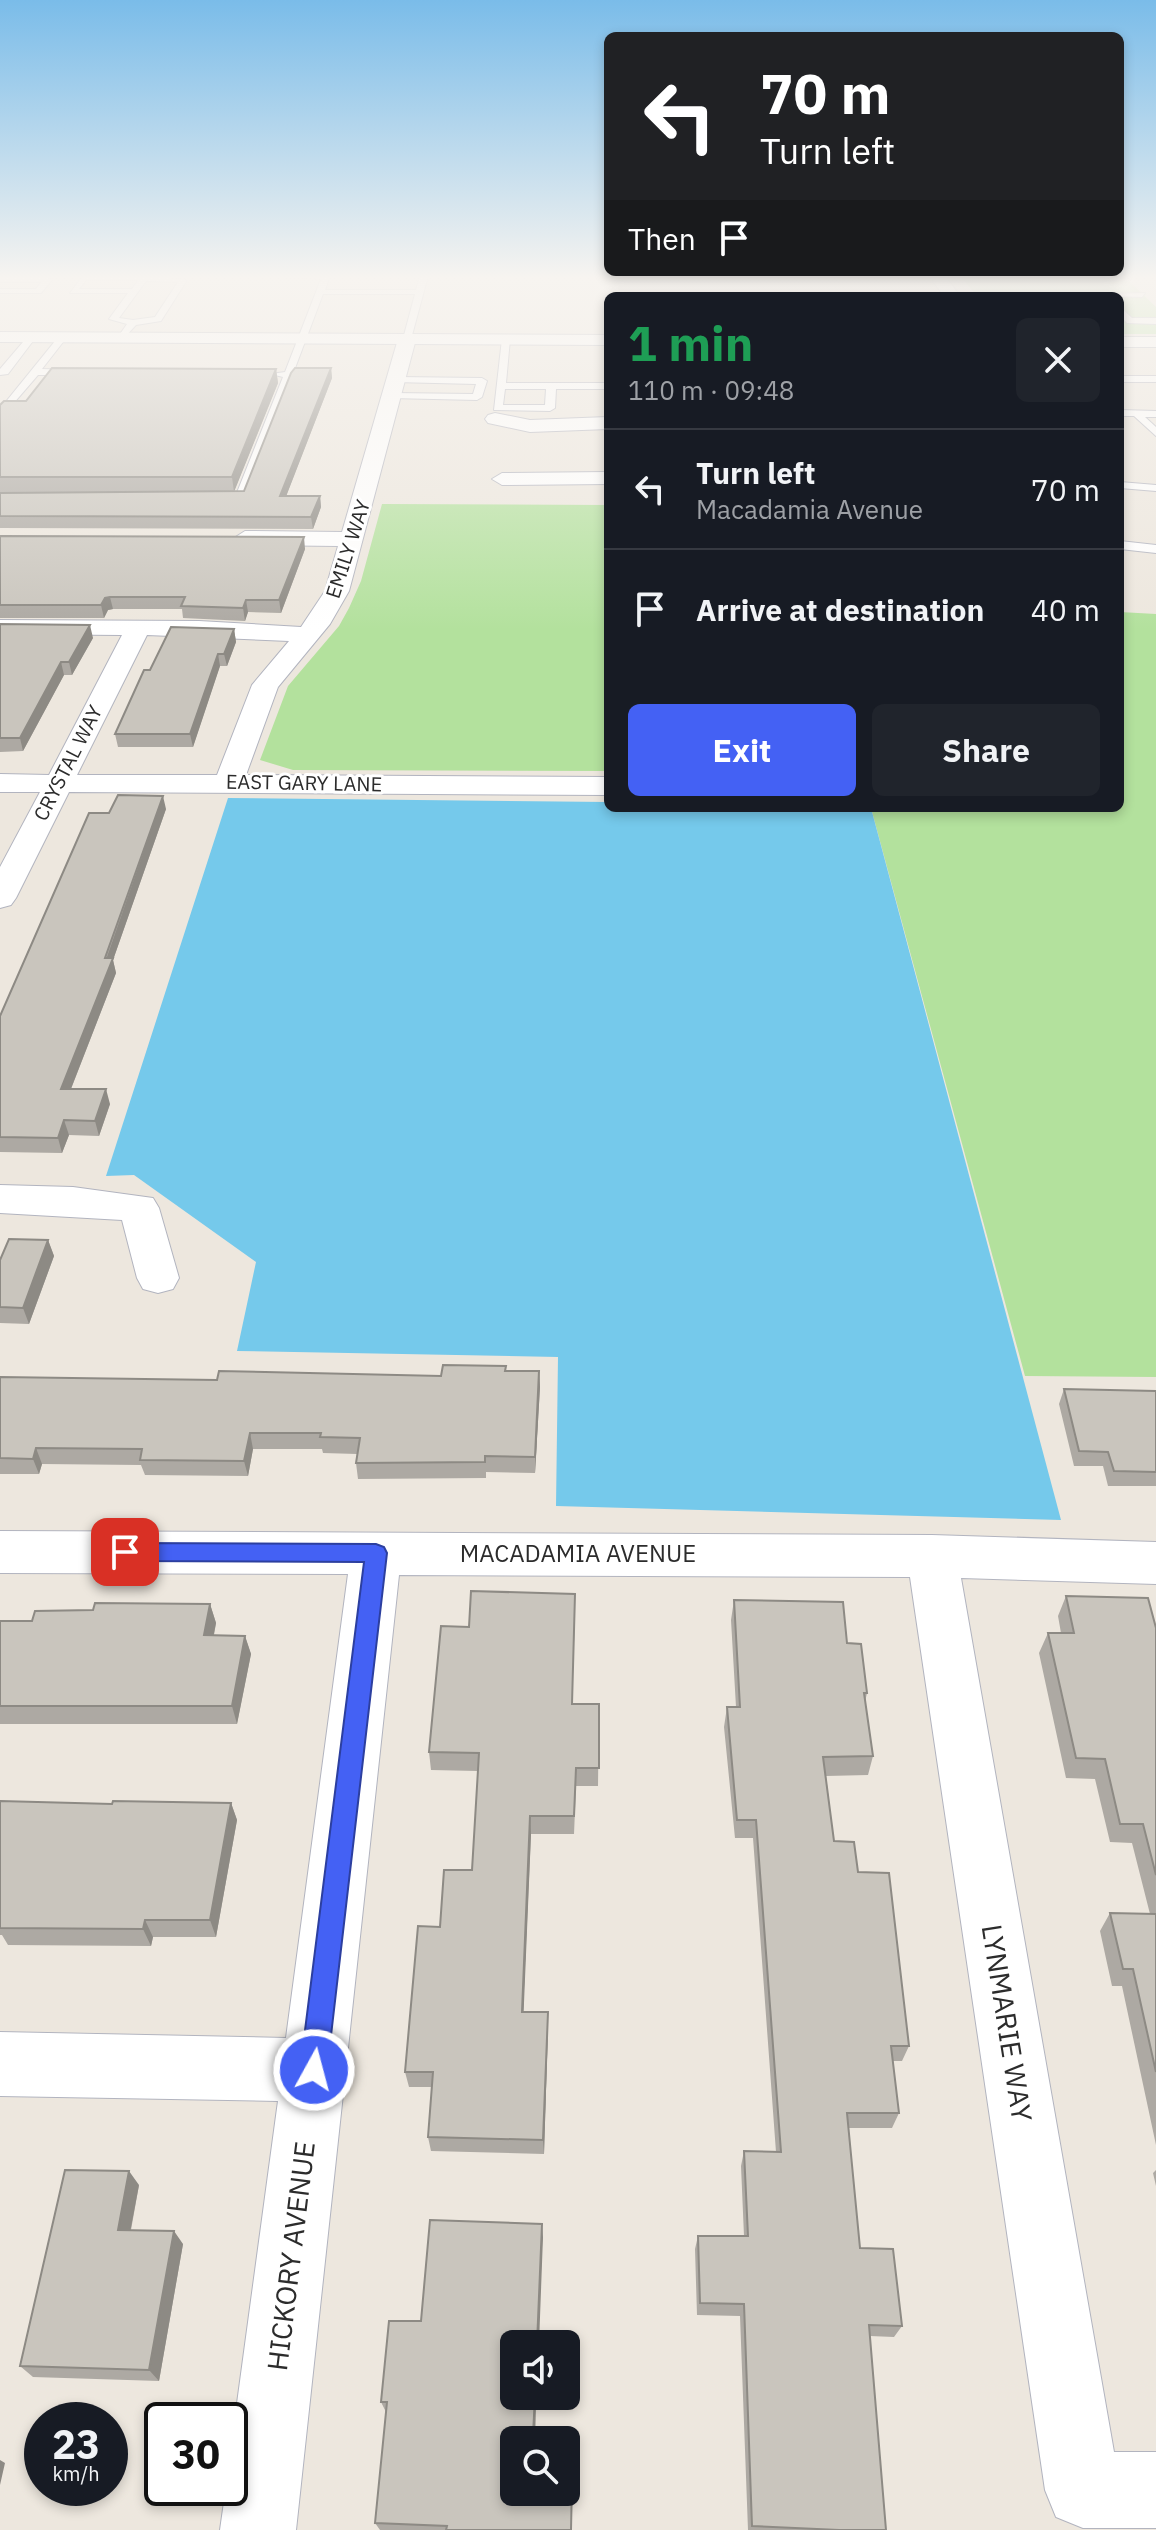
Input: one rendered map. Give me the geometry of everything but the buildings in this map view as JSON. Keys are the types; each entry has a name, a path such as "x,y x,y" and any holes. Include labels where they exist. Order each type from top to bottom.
{"street":[{"name":"EMILY WAY","path":"229,782 265,685 331,605 353,539 393,394"},
{"path":"495,419 530,426 604,423"},
{"path":"502,479 604,478"},
{"path":"230,538 353,539"},
{"path":"0,627 138,628 307,635"},
{"name":"CRYSTAL WAY","path":"0,898 138,628"},
{"name":"EAST GARY LANE","path":"0,783 604,786"},
{"path":"0,1199 73,1201 139,1208 158,1278"},
{"name":"MACADAMIA AVENUE","path":"0,1552 932,1556 1156,1563"},
{"name":"HICKORY AVENUE","path":"258,2530 376,1553"},
{"name":"LYNMARIE WAY","path":"932,1556 1083,2490 1156,2490"},
{"path":"0,2064 314,2070"}],"lane":[{"path":"0,416 18,394"},
{"path":"205,499 240,498 281,394"},
{"path":"450,394 477,397 478,394"},
{"path":"499,394 498,408 550,408 551,394"},
{"path":"1124,413 1156,414"},
{"path":"1136,413 1156,433"},
{"path":"1124,485 1156,488"},
{"path":"1124,545 1156,549"}],"green space":[{"path":"382,504 604,505 604,771 293,770 260,760 288,686 339,626 361,581"},
{"path":"1124,612 1156,614 1156,1377 1025,1376 872,812 1124,812"}],"water":[{"path":"228,798 604,802 604,812 872,812 1061,1520 556,1506 558,1357 237,1351 256,1262 134,1175 106,1176"}],"route":[{"path":"125,1552 376,1553 314,2070"}]}
